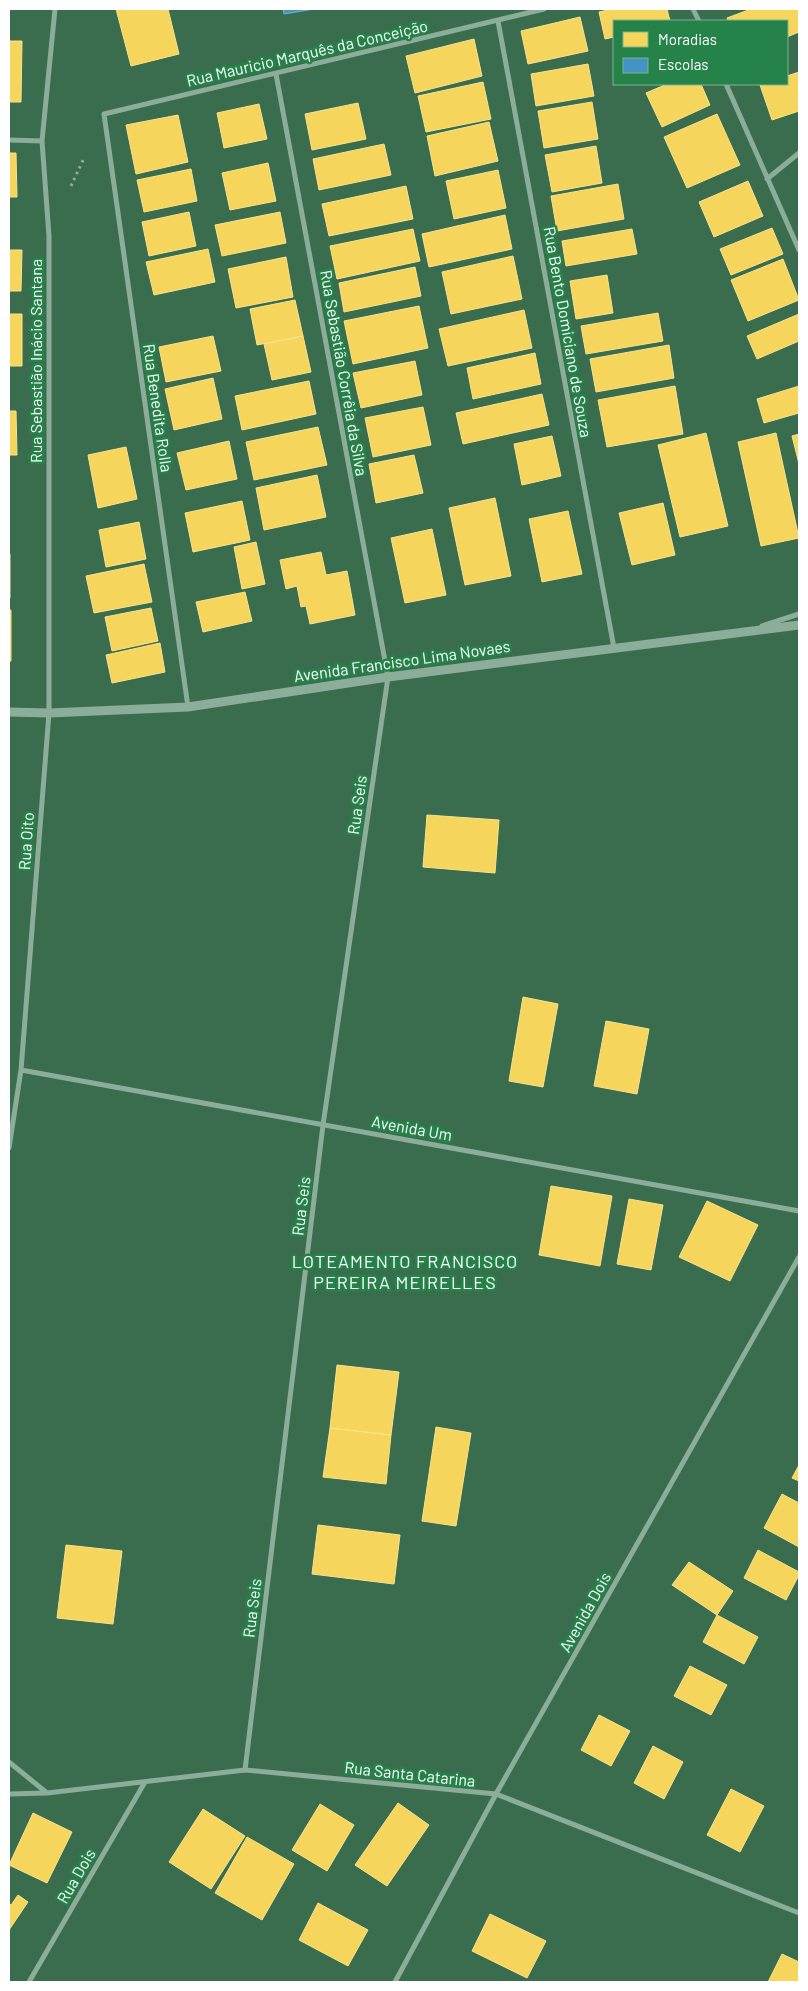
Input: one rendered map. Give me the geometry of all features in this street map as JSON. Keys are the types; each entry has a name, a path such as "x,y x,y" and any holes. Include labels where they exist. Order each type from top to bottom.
{"street":[{"name":"Rua Sebastião Inácio Santana","path":"48,714 49,236 42,141 55,9"},
{"name":"Rua Mauricio Marquês da Conceição","path":"104,114 544,9"},
{"name":"Rua Bento Domiciano de Souza","path":"498,21 614,648"},
{"name":"Rua Sebastião Corrêia da Silva","path":"276,74 388,677"},
{"path":"726,85 799,250"},
{"name":"Rua Benedita Rolla","path":"104,114 188,707"},
{"path":"9,140 42,141"},
{"path":"767,179 799,153"},
{"path":"746,632 799,614"},
{"name":"Avenida Francisco Lima Novaes","path":"9,712 48,714 188,707 388,677 799,625"},
{"name":"Rua Seis","path":"245,1770 323,1125 388,677"},
{"name":"Rua Oito","path":"9,1148 21,1070 48,714"},
{"name":"Avenida Um","path":"21,1070 799,1211"},
{"name":"Avenida Dois","path":"395,1982 496,1794 799,1257"},
{"path":"9,1762 47,1793"},
{"name":"Rua Santa Catarina","path":"9,1794 47,1793 245,1770 496,1794 799,1913"},
{"name":"Rua Dois","path":"29,1982 145,1782"}],"path":[{"path":"68,192 84,157"}],"building: Moradias":[{"path":"116,9 168,9 179,54 131,66"},
{"path":"612,9 667,9 670,20 613,20 613,37 605,39 599,12"},
{"path":"751,9 799,9 799,32 788,37 788,20 728,20 727,18"},
{"path":"580,17 588,51 528,64 521,31"},
{"path":"474,39 482,76 415,93 406,56"},
{"path":"9,41 22,41 21,102 9,102"},
{"path":"588,64 594,96 536,106 531,74"},
{"path":"799,72 799,111 772,120 760,85 788,85 788,76"},
{"path":"483,82 491,119 426,132 418,96"},
{"path":"665,85 701,85 710,105 662,127 646,93"},
{"path":"592,102 598,139 544,148 538,111"},
{"path":"358,103 366,139 312,150 305,114"},
{"path":"259,104 267,139 224,148 217,113"},
{"path":"717,114 740,165 687,188 664,137"},
{"path":"178,115 188,162 136,174 126,125"},
{"path":"489,122 498,161 435,176 427,136"},
{"path":"384,144 391,175 319,190 313,159"},
{"path":"596,146 602,183 552,192 545,155"},
{"path":"9,153 16,153 17,197 9,197"},
{"path":"268,163 276,201 230,210 222,173"},
{"path":"191,169 197,201 144,212 137,180"},
{"path":"498,170 506,208 454,219 446,181"},
{"path":"748,181 763,216 714,237 699,202"},
{"path":"618,184 624,219 557,231 551,196"},
{"path":"406,186 413,219 329,236 322,204"},
{"path":"189,212 196,246 149,256 142,222"},
{"path":"280,212 286,243 222,256 215,225"},
{"path":"505,215 512,249 429,267 422,234"},
{"path":"772,228 783,254 731,275 720,249"},
{"path":"413,229 420,261 337,279 330,246"},
{"path":"632,229 637,254 566,266 562,241"},
{"path":"208,249 215,282 154,295 146,262"},
{"path":"9,250 22,250 21,291 9,291"},
{"path":"513,256 522,299 451,314 442,272"},
{"path":"286,257 293,297 236,308 228,269"},
{"path":"783,259 799,300 748,321 731,280"},
{"path":"415,267 421,296 344,312 339,283"},
{"path":"607,275 613,313 576,319 570,281"},
{"path":"295,300 303,336 257,345 250,309"},
{"path":"419,306 428,348 353,364 344,321"},
{"path":"524,310 532,348 448,366 439,329"},
{"path":"658,313 663,341 586,354 581,326"},
{"path":"9,314 22,314 22,366 9,366"},
{"path":"799,314 799,341 757,359 747,336"},
{"path":"213,336 221,371 166,382 159,347"},
{"path":"303,336 311,372 272,380 264,344"},
{"path":"669,345 674,378 596,392 590,359"},
{"path":"535,353 541,384 473,399 467,368"},
{"path":"415,361 422,395 361,408 353,373"},
{"path":"213,378 222,419 174,430 165,389"},
{"path":"309,381 316,414 242,430 235,396"},
{"path":"675,386 683,434 607,447 598,400"},
{"path":"799,386 799,413 764,423 757,399"},
{"path":"542,394 549,425 463,444 456,413"},
{"path":"423,407 431,445 373,457 365,418"},
{"path":"9,411 16,411 17,455 9,455"},
{"path":"318,427 327,465 254,480 246,442"},
{"path":"706,433 728,526 680,537 658,445"},
{"path":"776,433 799,538 761,546 738,442"},
{"path":"799,434 799,464 792,436"},
{"path":"552,436 561,476 522,485 514,444"},
{"path":"229,441 237,479 186,490 177,453"},
{"path":"126,447 137,499 98,508 88,455"},
{"path":"414,455 423,493 376,503 369,464"},
{"path":"317,475 326,517 264,530 256,488"},
{"path":"495,498 511,576 465,585 449,508"},
{"path":"242,501 250,540 193,552 185,513"},
{"path":"663,503 675,555 632,565 619,513"},
{"path":"568,511 582,574 542,582 529,519"},
{"path":"139,522 146,559 106,567 99,530"},
{"path":"432,529 446,595 405,603 391,538"},
{"path":"256,542 265,584 242,589 234,547"},
{"path":"321,552 326,575 347,571 355,615 310,624 306,606 301,607 297,586 286,589 280,560"},
{"path":"10,554 10,598 9,598"},
{"path":"144,564 152,602 94,613 86,576"},
{"path":"245,592 252,621 203,632 196,602"},
{"path":"151,608 158,641 112,651 105,617"},
{"path":"9,610 11,610 11,661 9,661"},
{"path":"160,643 165,672 112,683 106,655"},
{"path":"427,815 499,820 495,873 423,867"},
{"path":"523,997 558,1004 543,1087 509,1081"},
{"path":"606,1021 649,1029 637,1094 594,1086"},
{"path":"551,1186 612,1196 600,1266 539,1255"},
{"path":"629,1199 663,1205 651,1270 617,1264"},
{"path":"707,1201 758,1225 730,1281 679,1257"},
{"path":"337,1365 399,1372 391,1435 330,1428"},
{"path":"436,1427 471,1433 456,1526 422,1521"},
{"path":"330,1428 391,1435 386,1484 323,1477"},
{"path":"799,1465 799,1481 792,1478"},
{"path":"782,1494 799,1503 799,1547 764,1528"},
{"path":"318,1525 400,1535 394,1584 312,1574"},
{"path":"66,1545 122,1551 113,1624 57,1618"},
{"path":"758,1550 799,1572 786,1600 744,1578"},
{"path":"689,1562 733,1591 717,1615 672,1585"},
{"path":"717,1615 758,1637 744,1664 703,1642"},
{"path":"690,1666 727,1685 711,1715 674,1696"},
{"path":"599,1715 630,1731 611,1766 581,1750"},
{"path":"653,1746 683,1762 664,1799 634,1783"},
{"path":"731,1789 764,1806 740,1852 707,1835"},
{"path":"398,1803 429,1825 387,1886 355,1865"},
{"path":"320,1804 354,1825 327,1871 292,1850"},
{"path":"203,1809 245,1836 211,1889 169,1862"},
{"path":"33,1813 72,1832 47,1883 9,1865"},
{"path":"247,1837 294,1864 262,1920 215,1893"},
{"path":"18,1895 28,1902 9,1930 9,1904 11,1905"},
{"path":"318,1903 368,1930 348,1966 299,1940"},
{"path":"490,1914 546,1941 527,1978 472,1951"},
{"path":"782,1954 799,1962 799,1982 768,1982"}],"building: Escolas":[{"path":"283,9 314,9 284,14"}],"district":[{"name":"LOTEAMENTO FRANCISCO PEREIRA MEIRELLES","path":"405,1272"}]}
